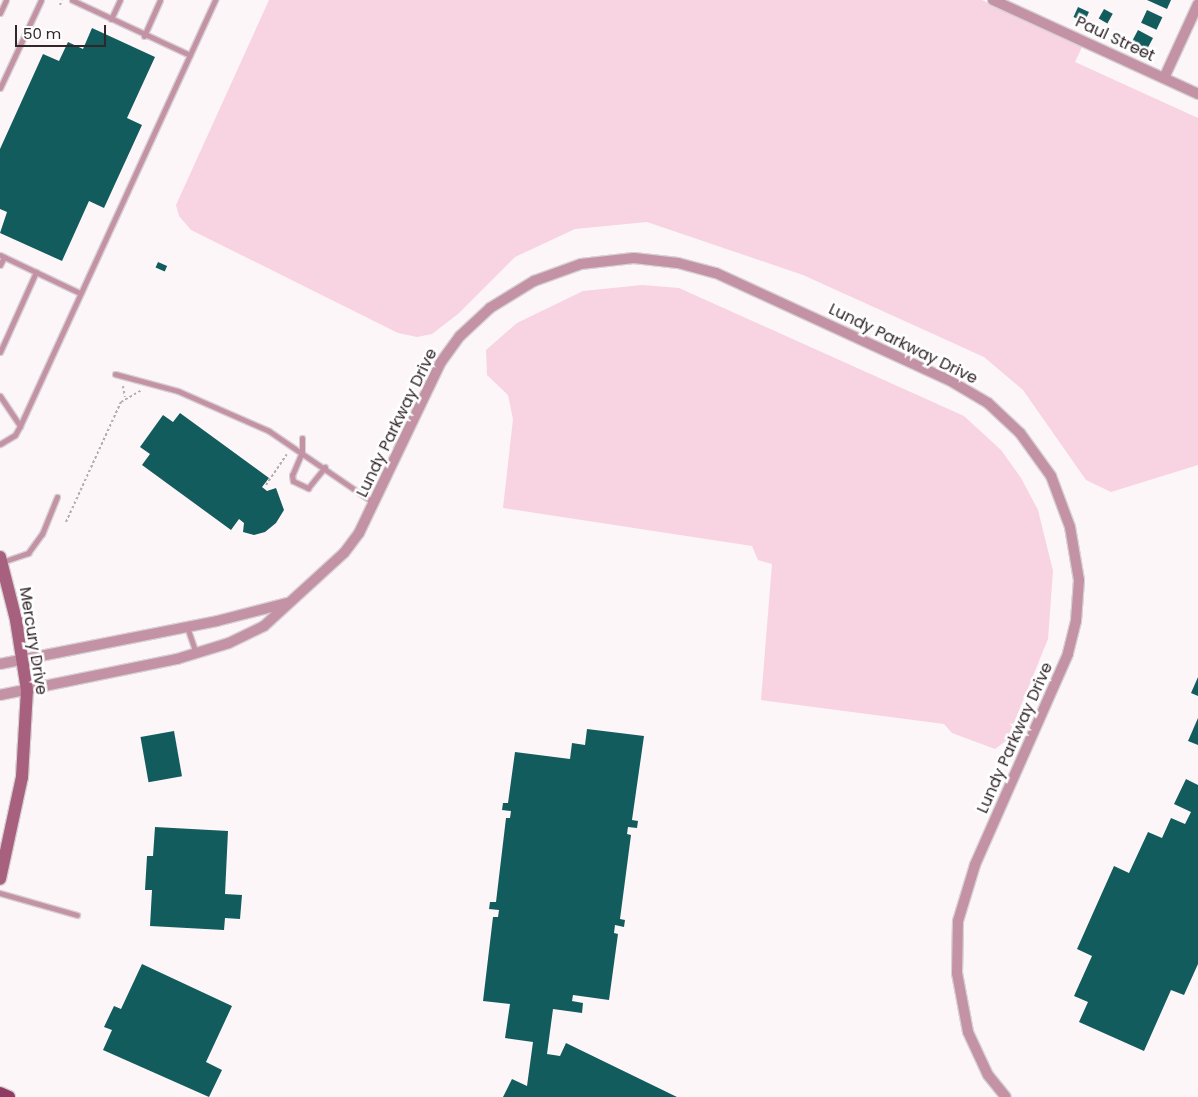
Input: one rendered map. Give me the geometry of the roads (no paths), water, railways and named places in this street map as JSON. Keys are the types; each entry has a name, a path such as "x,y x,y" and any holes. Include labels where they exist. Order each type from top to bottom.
{"main road":[{"path":"0,1093 9,1097"}],"street":[{"name":"Paul Street","path":"994,0 1198,94"},
{"path":"1164,78 1198,4"},
{"name":"Lundy Parkway Drive","path":"0,695 196,654 229,643 264,626 344,553 375,504 440,362 484,314 534,281 581,264 634,258 678,263 716,273 949,380 988,403 1020,433 1051,476 1070,526 1079,580 1076,621 1068,654 975,864 958,921 957,973 968,1032 988,1076 1006,1097"},
{"name":"Mercury Drive","path":"0,879 22,777 27,690 1,560"},
{"name":"Lundy Parkway Drive","path":"0,664 187,626 291,602"}],"lane":[{"path":"0,13 6,0"},
{"path":"0,88 41,0"},
{"path":"72,0 81,2 144,36 190,55"},
{"path":"111,19 120,0"},
{"path":"144,36 160,0"},
{"path":"0,444 15,435 20,426 215,0"},
{"path":"0,265 2,256 80,293"},
{"path":"0,352 36,272"},
{"path":"115,374 147,380 208,403 270,431 325,467 375,504"},
{"path":"0,396 20,426"},
{"path":"302,438 302,452 292,475 293,482 308,488 325,467"},
{"path":"1,560 28,552 42,534 57,497"},
{"path":"187,626 196,654"},
{"path":"0,893 77,915"}]}
